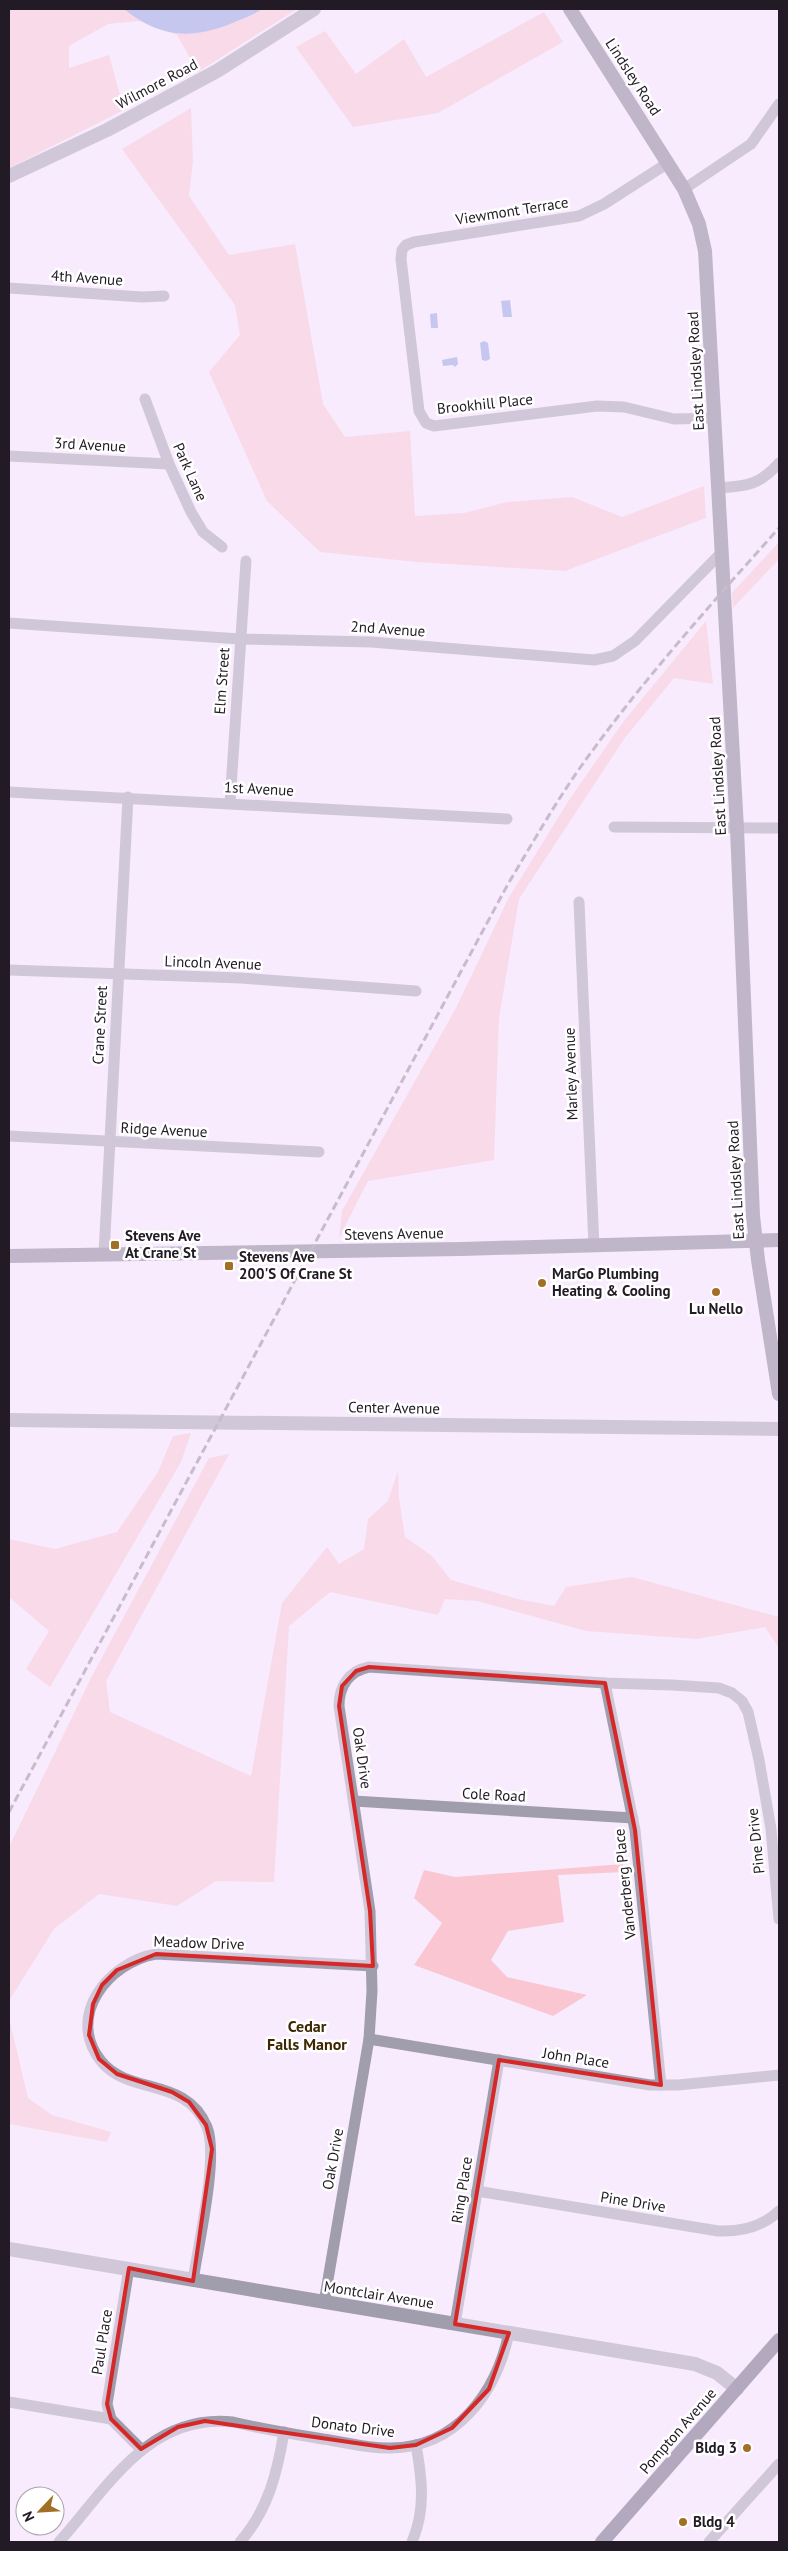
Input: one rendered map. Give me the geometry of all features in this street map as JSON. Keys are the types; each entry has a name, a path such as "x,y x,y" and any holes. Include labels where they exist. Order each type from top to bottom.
{"main road":[{"name":"Lindsley Road","path":"570,9 668,163"},
{"name":"East Lindsley Road","path":"668,163 684,189 699,224 705,251 719,488 756,1242 779,1394"},
{"name":"Stevens Avenue","path":"9,1256 594,1246 779,1240"},
{"name":"Pompton Avenue","path":"602,2542 779,2340"}],"street":[{"name":"Wilmore Road","path":"9,176 107,130 217,71 314,9"},
{"path":"684,189 750,144 779,104"},
{"name":"Viewmont Terrace","path":"406,245 440,237 579,216 604,204 668,163"},
{"name":"Brookhill Place","path":"406,245 402,250 402,259 419,411 426,423 434,426 610,406 635,409 674,419 715,418"},
{"name":"4th Avenue","path":"9,288 142,297 164,296"},
{"name":"Park Lane","path":"145,399 169,464 203,532 222,547"},
{"name":"3rd Avenue","path":"9,456 169,464"},
{"path":"719,488 744,486 758,482 779,463"},
{"name":"2nd Avenue","path":"9,623 240,638 371,642 594,660 613,656 635,641 722,552"},
{"name":"Elm Street","path":"230,803 246,561"},
{"name":"1st Avenue","path":"9,792 507,819"},
{"name":"Crane Street","path":"104,1254 117,975 128,797"},
{"path":"614,826 779,828"},
{"name":"Marley Avenue","path":"579,902 594,1246"},
{"name":"Lincoln Avenue","path":"9,970 241,978 416,991"},
{"name":"Ridge Avenue","path":"9,1136 319,1152"},
{"name":"Center Avenue","path":"9,1420 779,1429"},
{"name":"Oak Drive","path":"324,2303 368,2039 373,1966 370,1911 339,1700 342,1686 356,1671 369,1667 605,1683 718,1688 740,1698 748,1712 759,1760"},
{"name":"Vanderberg Place","path":"605,1683 633,1818 660,2085"},
{"name":"Pine Drive","path":"759,1760 770,1829 779,1919"},
{"name":"Cole Road","path":"354,1801 633,1818"},
{"name":"Meadow Drive","path":"193,2281 212,2158 209,2133 196,2109 181,2096 116,2074 99,2059 92,2044 89,2026 97,1994 110,1976 122,1967 136,1959 156,1954 373,1966"},
{"name":"John Place","path":"368,2039 660,2085 779,2075"},
{"name":"Ring Place","path":"455,2324 499,2060"},
{"name":"Pine Drive","path":"477,2191 718,2231 748,2229 766,2221 779,2211"},
{"name":"Montclair Avenue","path":"9,2250 129,2268 193,2281 696,2364 717,2373 737,2389"},
{"name":"Paul Place","path":"111,2419 107,2404 129,2268"},
{"name":"Donato Drive","path":"59,2542 142,2449 178,2427 205,2421 233,2422 377,2448 416,2445 452,2428 482,2400 501,2365 509,2334"},
{"path":"9,2402 111,2419 142,2449"},
{"path":"240,2542 252,2527 267,2502 276,2476 284,2432"},
{"path":"412,2542 419,2523 422,2496 416,2445"},
{"path":"708,2542 779,2464"}],"highlighted area":[{"path":"369,1667 605,1683 635,1830 661,2085 499,2060 455,2324 509,2333 489,2389 452,2428 416,2445 390,2448 205,2421 178,2427 141,2449 111,2419 107,2404 129,2268 193,2281 212,2149 206,2125 189,2102 172,2092 117,2074 99,2059 89,2035 93,2004 102,1985 117,1970 156,1954 373,1966 370,1911 339,1706 342,1686 356,1671"}],"shaded area":[{"path":"9,9 297,9 198,72 177,35 139,21 108,24 69,46 69,68 109,55 124,110 9,168"},
{"path":"544,12 563,42 438,113 353,127 296,47 325,31 356,74 404,39 426,77"},
{"path":"191,108 193,161 189,196 229,255 295,244 323,404 345,437 410,431 415,516 464,513 507,502 572,497 622,517 704,486 706,518 565,571 417,562 320,552 267,501 209,372 240,335 235,305 122,149"},
{"path":"779,542 779,559 733,608 732,593"},
{"path":"706,621 713,684 674,678 624,739 519,899 499,1018 494,1160 368,1181 339,1238 342,1211 456,1008 508,899 569,800 624,721"},
{"path":"191,1433 181,1462 50,1687 26,1669 49,1631 9,1597 9,1539 55,1549 117,1532 158,1472 173,1436"},
{"path":"229,1454 106,1681 110,1712 251,1776 282,1603 327,1547 339,1564 364,1549 368,1519 388,1501 398,1471 399,1498 405,1537 432,1556 451,1580 518,1599 554,1606 566,1587 632,1577 779,1617 779,1648 765,1627 696,1639 586,1631 477,1601 445,1599 438,1615 330,1592 289,1626 274,1882 216,1881 177,1906 99,1894 54,1929 9,2001 9,1847 91,1678 209,1458"},
{"path":"623,1864 623,1872 558,1875 564,1922 508,1931 491,1960 507,1977 587,1995 553,2016 414,1965 442,1923 414,1898 424,1870 455,1877"},
{"path":"9,2018 28,2098 52,2115 111,2132 107,2142 9,2124"}],"water":[{"path":"124,9 262,9 230,24 188,34 162,30 137,18"},
{"path":"510,300 512,317 503,317 501,301"},
{"path":"437,313 438,328 431,328 430,314"},
{"path":"484,341 488,343 490,359 486,361 482,360 480,343"},
{"path":"457,357 458,364 455,367 453,365 443,366 442,360"}],"railway":[{"path":"9,1812 508,884 572,779 605,734 653,673 779,528"}],"place":[{"name":"Stevens Ave At Crane St","path":"115,1245"},
{"name":"Stevens Ave 200'S Of Crane St","path":"229,1266"},
{"name":"MarGo Plumbing Heating & Cooling","path":"542,1283"},
{"name":"Lu Nello","path":"716,1292"},
{"name":"Bldg 3","path":"747,2448"},
{"name":"Bldg 4","path":"683,2522"}],"district":[{"name":"Cedar Falls Manor","path":"307,2035"}]}
